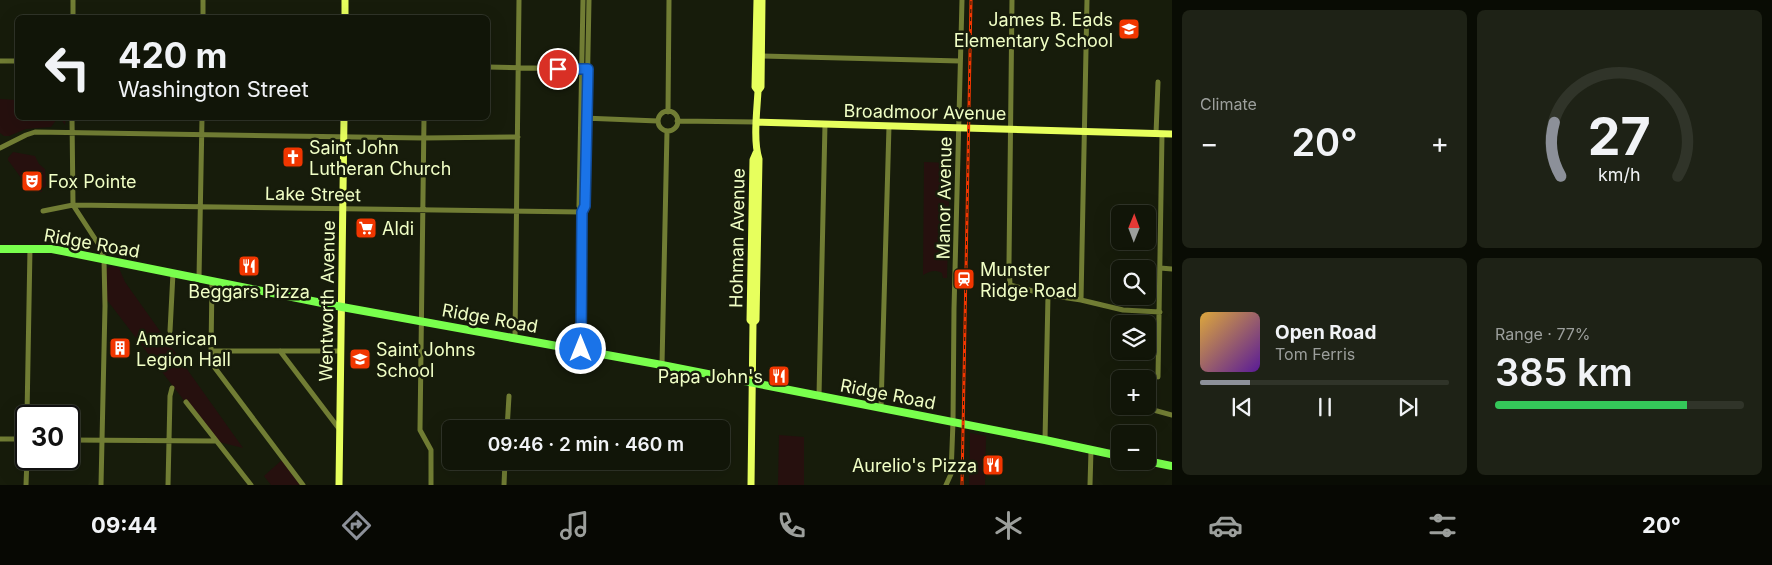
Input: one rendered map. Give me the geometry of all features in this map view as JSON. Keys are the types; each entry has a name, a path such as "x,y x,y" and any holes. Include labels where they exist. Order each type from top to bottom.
{"main road":[{"name":"Ridge Road","path":"0,249 52,249 342,307 581,349 1111,454"},
{"path":"1156,463 1172,466"}],"street":[{"path":"73,15 74,0"},
{"path":"203,0 203,15"},
{"path":"345,0 345,15"},
{"path":"515,338 519,0"},
{"path":"583,0 585,69"},
{"path":"581,349 582,212 579,206 589,0"},
{"path":"668,112 669,0"},
{"name":"Hohman Avenue","path":"757,0 759,56"},
{"name":"Hohman Avenue","path":"750,485 753,323 750,320 753,160 756,152 758,91 755,87 759,56 762,0"},
{"name":"Manor Avenue","path":"946,485 951,474 953,422 962,0"},
{"path":"1012,0 1010,285 1048,295 1081,300 1123,310 1160,312"},
{"path":"1081,300 1087,0"},
{"path":"759,56 960,61"},
{"path":"0,61 15,61"},
{"path":"490,67 585,69"},
{"path":"1158,82 1160,268 1158,378"},
{"path":"668,112 676,116 677,121 674,128 667,131 662,129 658,121 662,113 668,112"},
{"path":"584,118 658,121"},
{"path":"72,120 73,205 101,248 104,259 105,306 101,485"},
{"path":"200,278 202,120"},
{"name":"Wentworth Avenue","path":"339,485 344,120"},
{"path":"424,120 420,430 431,450 431,485"},
{"name":"Broadmoor Avenue","path":"677,121 1172,134"},
{"path":"819,396 825,124"},
{"path":"882,408 890,126"},
{"path":"662,365 667,131"},
{"path":"0,148 35,132 423,138 518,137"},
{"name":"Lake Street","path":"44,211 73,205 582,212"},
{"path":"28,405 30,248"},
{"path":"1160,268 1172,269"},
{"path":"170,331 173,273"},
{"path":"212,281 212,362 217,372 303,485"},
{"path":"1045,440 1048,295"},
{"path":"211,351 341,351"},
{"path":"280,352 340,430"},
{"path":"168,485 172,388"},
{"path":"508,420 509,396"},
{"path":"186,402 251,485"},
{"path":"1156,411 1172,415"},
{"path":"0,439 15,439"},
{"path":"80,440 216,441"},
{"path":"1090,485 1091,450"},
{"path":"26,485 27,470"},
{"path":"504,485 505,470"}],"shaded area":[{"path":"0,99 15,100 15,120 56,120 51,127 26,129 9,136 4,136 0,133"},
{"path":"13,152 35,156 39,164 45,169 46,186 42,189 42,192 30,190 8,160"},
{"path":"924,162 950,163 947,278 943,278 942,273 937,271 923,275"},
{"path":"111,266 119,268 125,282 243,448 215,441 107,300 106,269"},
{"path":"970,433 986,436 985,485 969,485"},
{"path":"779,435 804,437 804,485 778,485"},
{"path":"283,459 303,485 271,485 264,476"}],"railway":[{"path":"962,485 971,0"}],"place":[{"name":"James B. Eads Elementary School","path":"1129,29"},
{"name":"Saint John Lutheran Church","path":"293,157"},
{"name":"Fox Pointe","path":"32,181"},
{"name":"Aldi","path":"366,228"},
{"name":"Beggars Pizza","path":"249,266"},
{"name":"Munster Ridge Road","path":"964,279"},
{"name":"American Legion Hall","path":"120,348"},
{"name":"Saint Johns School","path":"360,359"},
{"name":"Papa John's","path":"779,376"},
{"name":"Aurelio's Pizza","path":"993,465"}],"route":[{"path":"558,69 588,69 585,206 582,212 581,349"}]}
